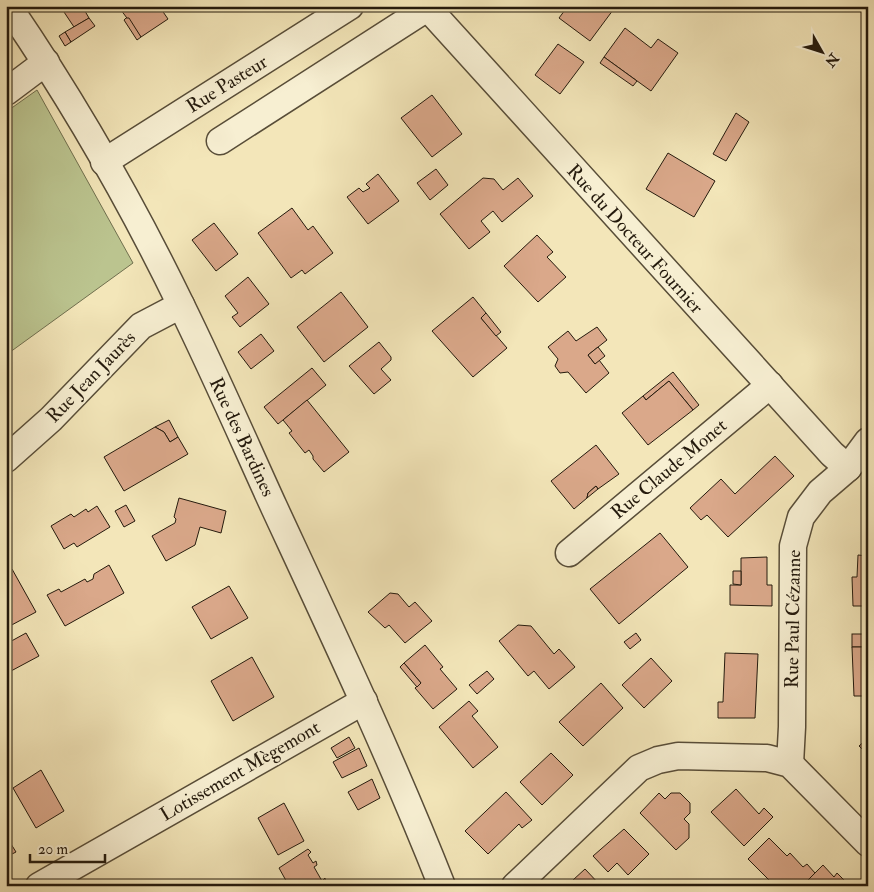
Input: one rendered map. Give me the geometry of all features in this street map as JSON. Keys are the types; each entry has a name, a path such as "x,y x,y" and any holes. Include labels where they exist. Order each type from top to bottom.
{"street":[{"name":"Rue des Bardines","path":"8,6 46,62 104,162 181,305 364,701 442,886"},
{"name":"Rue Pasteur","path":"104,162 350,6"},
{"path":"220,141 427,7"},
{"name":"Rue du Docteur Fournier","path":"427,7 832,454 848,468"},
{"path":"6,92 46,62"},
{"name":"Rue Jean Jaurès","path":"6,459 51,419 141,326 181,305"},
{"name":"Rue Claude Monet","path":"569,553 770,385"},
{"name":"Rue Paul Cézanne","path":"790,764 793,546 800,517 820,492 848,468 868,441"},
{"name":"Lotissement Mègemont","path":"39,886 364,701"},
{"path":"515,886 639,768 658,760 678,756 767,758 790,764 868,843"}],"green space":[{"path":"37,90 133,263 6,355 6,112"}],"building":[{"path":"60,6 73,6 64,12"},
{"path":"73,6 82,6 89,18 74,27 64,12"},
{"path":"118,6 159,6 168,19 141,37"},
{"path":"568,6 616,6 590,41 559,18"},
{"path":"89,18 95,26 71,42 65,32"},
{"path":"129,18 141,37 137,40 124,20"},
{"path":"625,28 651,48 658,39 678,53 651,91 604,57"},
{"path":"65,32 71,42 65,46 59,36"},
{"path":"558,44 584,62 560,94 535,75"},
{"path":"604,57 637,81 633,86 600,63"},
{"path":"432,95 462,134 432,157 401,118"},
{"path":"736,113 749,122 726,161 713,154"},
{"path":"668,153 715,181 694,217 646,189"},
{"path":"436,169 448,185 430,200 417,183"},
{"path":"378,174 399,201 368,224 347,197 359,188 363,192 370,188 366,184"},
{"path":"483,178 494,179 503,190 518,178 533,196 502,222 493,211 481,221 490,232 469,249 440,214"},
{"path":"292,208 308,230 313,226 333,253 305,274 302,270 291,278 258,233"},
{"path":"214,223 238,254 216,271 192,240"},
{"path":"537,235 553,252 547,257 566,277 538,302 504,266"},
{"path":"248,277 269,304 240,327 232,317 238,313 225,296"},
{"path":"341,292 368,327 324,362 297,327"},
{"path":"473,297 486,313 481,318 507,348 473,377 432,331"},
{"path":"486,313 501,332 496,336 481,318"},
{"path":"597,327 607,340 588,355 595,364 599,360 609,373 586,393 568,372 560,373 555,366 558,359 548,347 568,331 576,341"},
{"path":"261,334 274,351 251,369 238,352"},
{"path":"379,342 391,357 391,360 381,369 391,380 374,394 349,366"},
{"path":"598,347 605,356 595,364 588,355"},
{"path":"312,368 326,385 278,424 264,407"},
{"path":"673,372 699,405 693,410 669,381 646,400 643,396"},
{"path":"669,381 693,410 648,445 622,413 643,396 646,400"},
{"path":"307,400 349,452 324,472 313,459 309,450 305,453 289,433 292,431 283,420"},
{"path":"169,420 178,437 170,442 164,432 155,427"},
{"path":"155,427 164,432 170,442 178,437 188,454 124,491 104,457"},
{"path":"596,445 619,474 598,489 596,486 588,493 587,498 574,509 551,481"},
{"path":"775,456 794,476 728,537 707,515 701,520 690,508 721,479 735,494"},
{"path":"596,486 598,489 587,498 588,493"},
{"path":"179,498 226,511 221,533 200,527 195,545 166,561 152,536 175,523 176,519 174,517"},
{"path":"126,505 135,521 124,527 115,511"},
{"path":"97,506 110,527 77,547 74,543 64,549 51,526 71,514 74,517 86,509 88,512"},
{"path":"660,533 688,567 619,624 590,589"},
{"path":"858,555 868,556 868,606 853,606 852,577 857,577"},
{"path":"767,557 767,585 772,585 772,606 730,605 730,585 741,585 741,558"},
{"path":"109,565 124,593 65,626 47,595 59,589 61,592 85,579 87,582 93,579 94,574"},
{"path":"12,569 36,612 6,628 6,572"},
{"path":"733,571 741,571 741,585 733,584"},
{"path":"229,586 248,618 211,639 192,607"},
{"path":"390,593 398,594 409,607 415,602 432,621 405,643 389,625 385,628 368,612"},
{"path":"518,625 531,626 554,654 559,649 575,667 549,689 534,671 528,676 499,641"},
{"path":"26,633 39,656 11,671 6,663 6,644"},
{"path":"636,633 641,640 630,649 624,642"},
{"path":"852,634 868,634 868,647 852,647"},
{"path":"425,645 443,667 440,669 457,689 433,709 415,688 421,683 404,663"},
{"path":"852,647 868,647 868,696 854,696"},
{"path":"725,653 758,654 755,718 718,718 718,702 723,702"},
{"path":"252,657 274,697 233,721 211,681"},
{"path":"651,658 672,681 644,708 622,685"},
{"path":"404,663 421,683 417,687 400,667"},
{"path":"487,671 494,679 477,694 469,685"},
{"path":"601,683 623,708 583,746 559,722"},
{"path":"469,701 478,711 472,716 498,747 473,768 439,727"},
{"path":"349,737 355,748 337,758 331,748"},
{"path":"868,738 868,755 859,746"},
{"path":"359,748 367,766 342,778 333,762"},
{"path":"551,753 573,775 542,805 520,782"},
{"path":"41,770 64,811 36,828 13,788"},
{"path":"372,779 380,798 358,810 348,792"},
{"path":"736,789 759,814 764,808 773,817 744,846 711,812"},
{"path":"506,792 532,820 522,828 519,824 488,854 465,831"},
{"path":"659,793 665,799 671,793 680,793 690,803 690,813 684,819 689,824 689,838 676,850 640,813"},
{"path":"284,803 304,841 278,855 258,818"},
{"path":"624,829 649,854 628,875 617,863 608,872 593,856"},
{"path":"6,836 16,852 6,857"},
{"path":"769,838 787,856 790,853 803,867 807,864 815,873 802,886 775,886 748,859"},
{"path":"308,849 311,852 308,855 313,863 316,861 317,865 314,867 322,881 325,878 326,886 289,886 279,868"},
{"path":"823,865 834,877 837,873 850,886 802,886"},
{"path":"585,869 601,886 572,886 575,883 573,880"}]}
